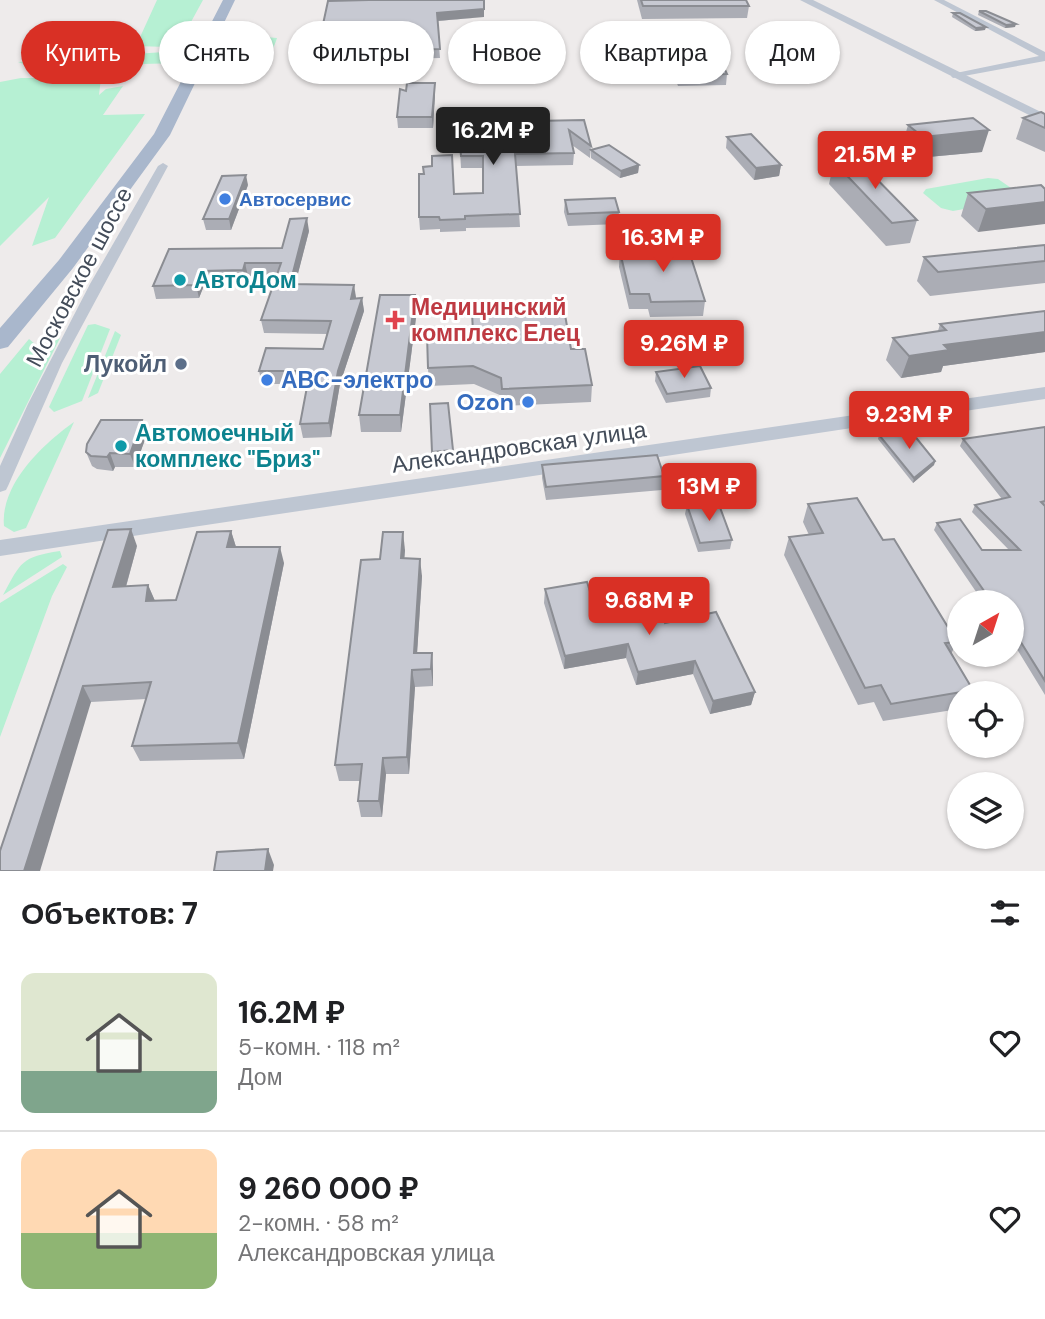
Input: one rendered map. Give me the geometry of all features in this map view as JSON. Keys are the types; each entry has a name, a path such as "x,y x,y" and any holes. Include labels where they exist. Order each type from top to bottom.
{"main road":[{"path":"0,342 82,243 162,135 229,0"}],"street":[{"path":"805,0 1045,119"},
{"path":"938,0 1045,57"},
{"path":"956,76 1045,57"},
{"name":"Московское шоссе","path":"0,486 19,438 89,298 163,166"},
{"name":"Александровская улица","path":"0,548 1045,393"}],"green space":[{"path":"157,0 203,0 192,21 159,21 159,47 145,46 145,26"},
{"path":"159,52 159,64 145,64 145,53"},
{"path":"21,78 21,84 100,84 99,95 106,89 123,86 103,115 145,114 55,238 32,246 49,197 0,246 0,82"},
{"path":"988,178 998,179 1020,194 1020,199 953,211 941,208 923,193 926,189"},
{"path":"95,324 110,329 82,401 54,412 49,407 88,325"},
{"path":"115,331 121,335 98,393 88,398"},
{"path":"60,338 0,458 0,374 29,339 36,345 47,345"},
{"path":"74,422 26,528 14,532 4,526 5,510 16,480 37,453"},
{"path":"60,551 62,557 3,595 24,563 37,556"},
{"path":"63,564 67,567 52,596 0,737 0,603"}],"building":[{"path":"484,0 484,9 437,13 440,49 434,49 434,21 324,21 328,1"},
{"path":"641,0 746,0 749,6 643,6"},
{"path":"979,11 986,11 1016,24 1006,25"},
{"path":"953,13 960,13 986,27 976,28"},
{"path":"435,83 432,117 397,117 400,89 406,91 407,84"},
{"path":"1041,112 1045,114 1045,128 1023,118"},
{"path":"973,118 989,130 923,137 908,125"},
{"path":"584,120 591,146 569,130 574,153 515,154 520,214 465,216 465,219 440,220 439,217 419,217 419,174 424,174 423,167 432,166 432,156 452,155 454,194 483,193 483,156 461,156 459,132 481,131 480,122"},
{"path":"751,134 781,165 756,168 727,137"},
{"path":"609,145 639,165 621,171 591,150"},
{"path":"857,159 917,220 892,223 834,162"},
{"path":"246,175 229,219 203,219 222,176"},
{"path":"1041,185 1045,189 1045,202 986,209 968,193"},
{"path":"615,198 619,212 568,214 565,200"},
{"path":"307,218 290,284 354,285 351,299 362,298 338,371 329,423 300,424 310,371 259,371 266,348 323,349 331,321 261,320 281,263 245,263 243,270 202,271 196,285 153,286 169,249 282,248 290,219"},
{"path":"687,245 705,301 651,302 649,294 630,294 620,252 638,252 637,246"},
{"path":"1045,245 1045,261 938,272 924,257"},
{"path":"380,295 415,295 400,415 359,415"},
{"path":"564,309 571,349 585,349 592,385 502,389 501,378 473,366 428,368 427,335 473,333 472,312"},
{"path":"1045,311 1045,332 944,345 949,350 909,356 893,338 946,330 940,324"},
{"path":"700,366 711,388 667,394 656,372"},
{"path":"448,403 453,450 432,452 430,404"},
{"path":"101,420 142,420 130,454 110,453 107,457 91,456 86,452 87,444"},
{"path":"1045,427 1045,501 1041,502 1045,506 1045,681 1024,647 1024,590 983,590 937,523 960,519 982,550 1020,550 975,505 1010,497 963,439"},
{"path":"909,429 935,461 914,478 879,435"},
{"path":"657,455 664,476 546,487 542,465"},
{"path":"857,498 883,540 894,539 947,626 947,667 959,667 968,681 947,681 947,694 891,704 881,685 865,688 789,537 823,533 808,504"},
{"path":"718,502 732,540 700,543 687,505"},
{"path":"131,529 113,587 148,585 146,601 176,600 197,532 231,531 227,547 280,547 238,743 132,746 151,682 83,686 24,871 0,871 0,851 108,530"},
{"path":"383,532 403,532 401,558 420,559 414,653 432,653 431,669 412,670 407,757 383,758 379,801 358,801 362,764 335,765 361,560 380,559"},
{"path":"587,582 595,607 654,596 665,623 716,612 755,692 713,701 695,661 638,672 628,644 565,656 545,589"},
{"path":"268,849 265,871 214,871 217,852"}],"place":[{"name":"Автосервис","path":"225,199"},
{"name":"АвтоДом","path":"180,280"},
{"name":"Медицинский комплекс Елец","path":"395,320"},
{"name":"Лукойл","path":"181,364"},
{"name":"АВС-электро","path":"267,380"},
{"name":"Ozon","path":"528,402"},
{"name":"Автомоечный комплекс \"Бриз\"","path":"121,446"}]}
